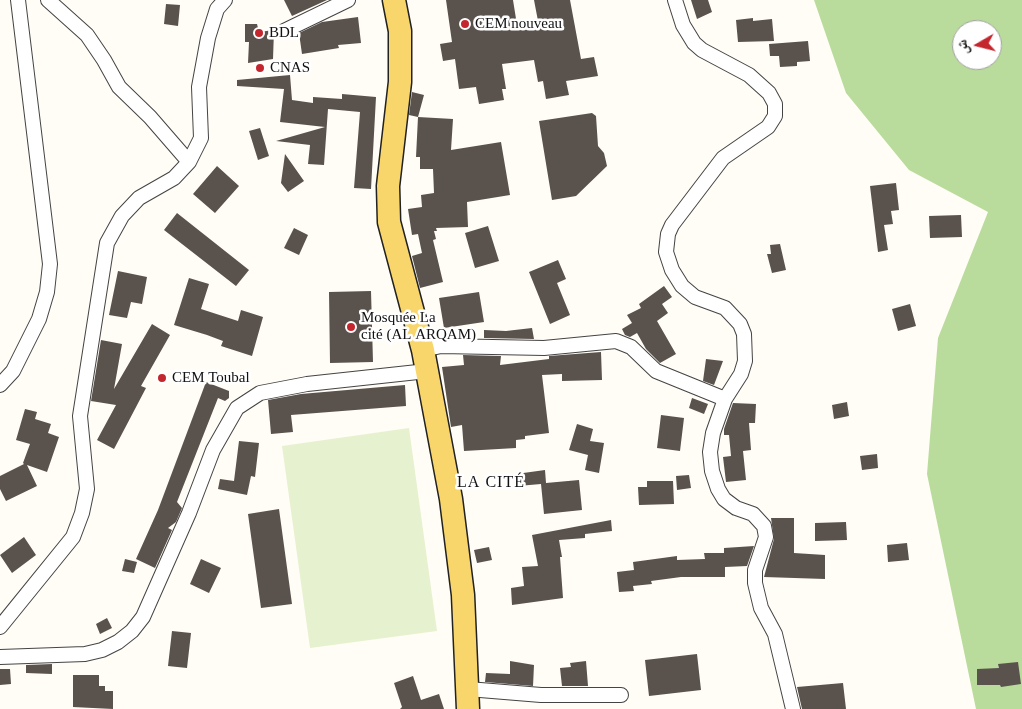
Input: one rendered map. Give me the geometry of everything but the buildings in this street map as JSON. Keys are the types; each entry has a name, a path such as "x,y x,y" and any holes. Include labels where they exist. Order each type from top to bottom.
{"main road":[{"path":"394,0 400,31 400,82 388,186 389,222 425,360 451,499 463,595 468,699"}],"street":[{"path":"0,385 13,371 39,319 47,292 50,264 18,0"},
{"path":"48,0 86,35 104,60 119,87 150,117 190,162"},
{"path":"0,627 73,537 82,513 87,489 80,416 106,243 122,216 139,198 174,178 190,162 201,138 200,87 208,38 217,9 226,0"},
{"path":"284,31 348,0"},
{"path":"675,0 683,25 694,43 702,50 749,76 769,93 775,104 771,124 723,158 672,226 666,243 668,262 682,286 696,297 724,308 733,315 744,334 745,361 741,374 725,399 713,433 710,452 712,471 718,489 724,499 736,508 758,517 764,526 766,537 755,570 755,583 761,608 775,634 793,709"},
{"path":"0,656 84,654 110,646 132,631 143,617 185,522 213,450 237,408 260,392 425,360 441,346 544,348 616,341 631,347 656,371 725,399"},
{"path":"468,699 541,695 621,695"}],"green space":[{"path":"814,0 1022,0 1022,709 976,709 927,474 938,338 988,212 909,170 846,93"},
{"path":"409,428 437,631 310,648 282,446"}],"place":[{"name":"CEM nouveau","path":"465,24"},
{"name":"BDL","path":"259,33"},
{"name":"CNAS","path":"260,68"},
{"name":"Mosquée La cité (AL ARQAM)","path":"351,327"},
{"name":"CEM Toubal","path":"162,378"}],"district":[{"name":"LA CITÉ","path":"491,483"}]}
